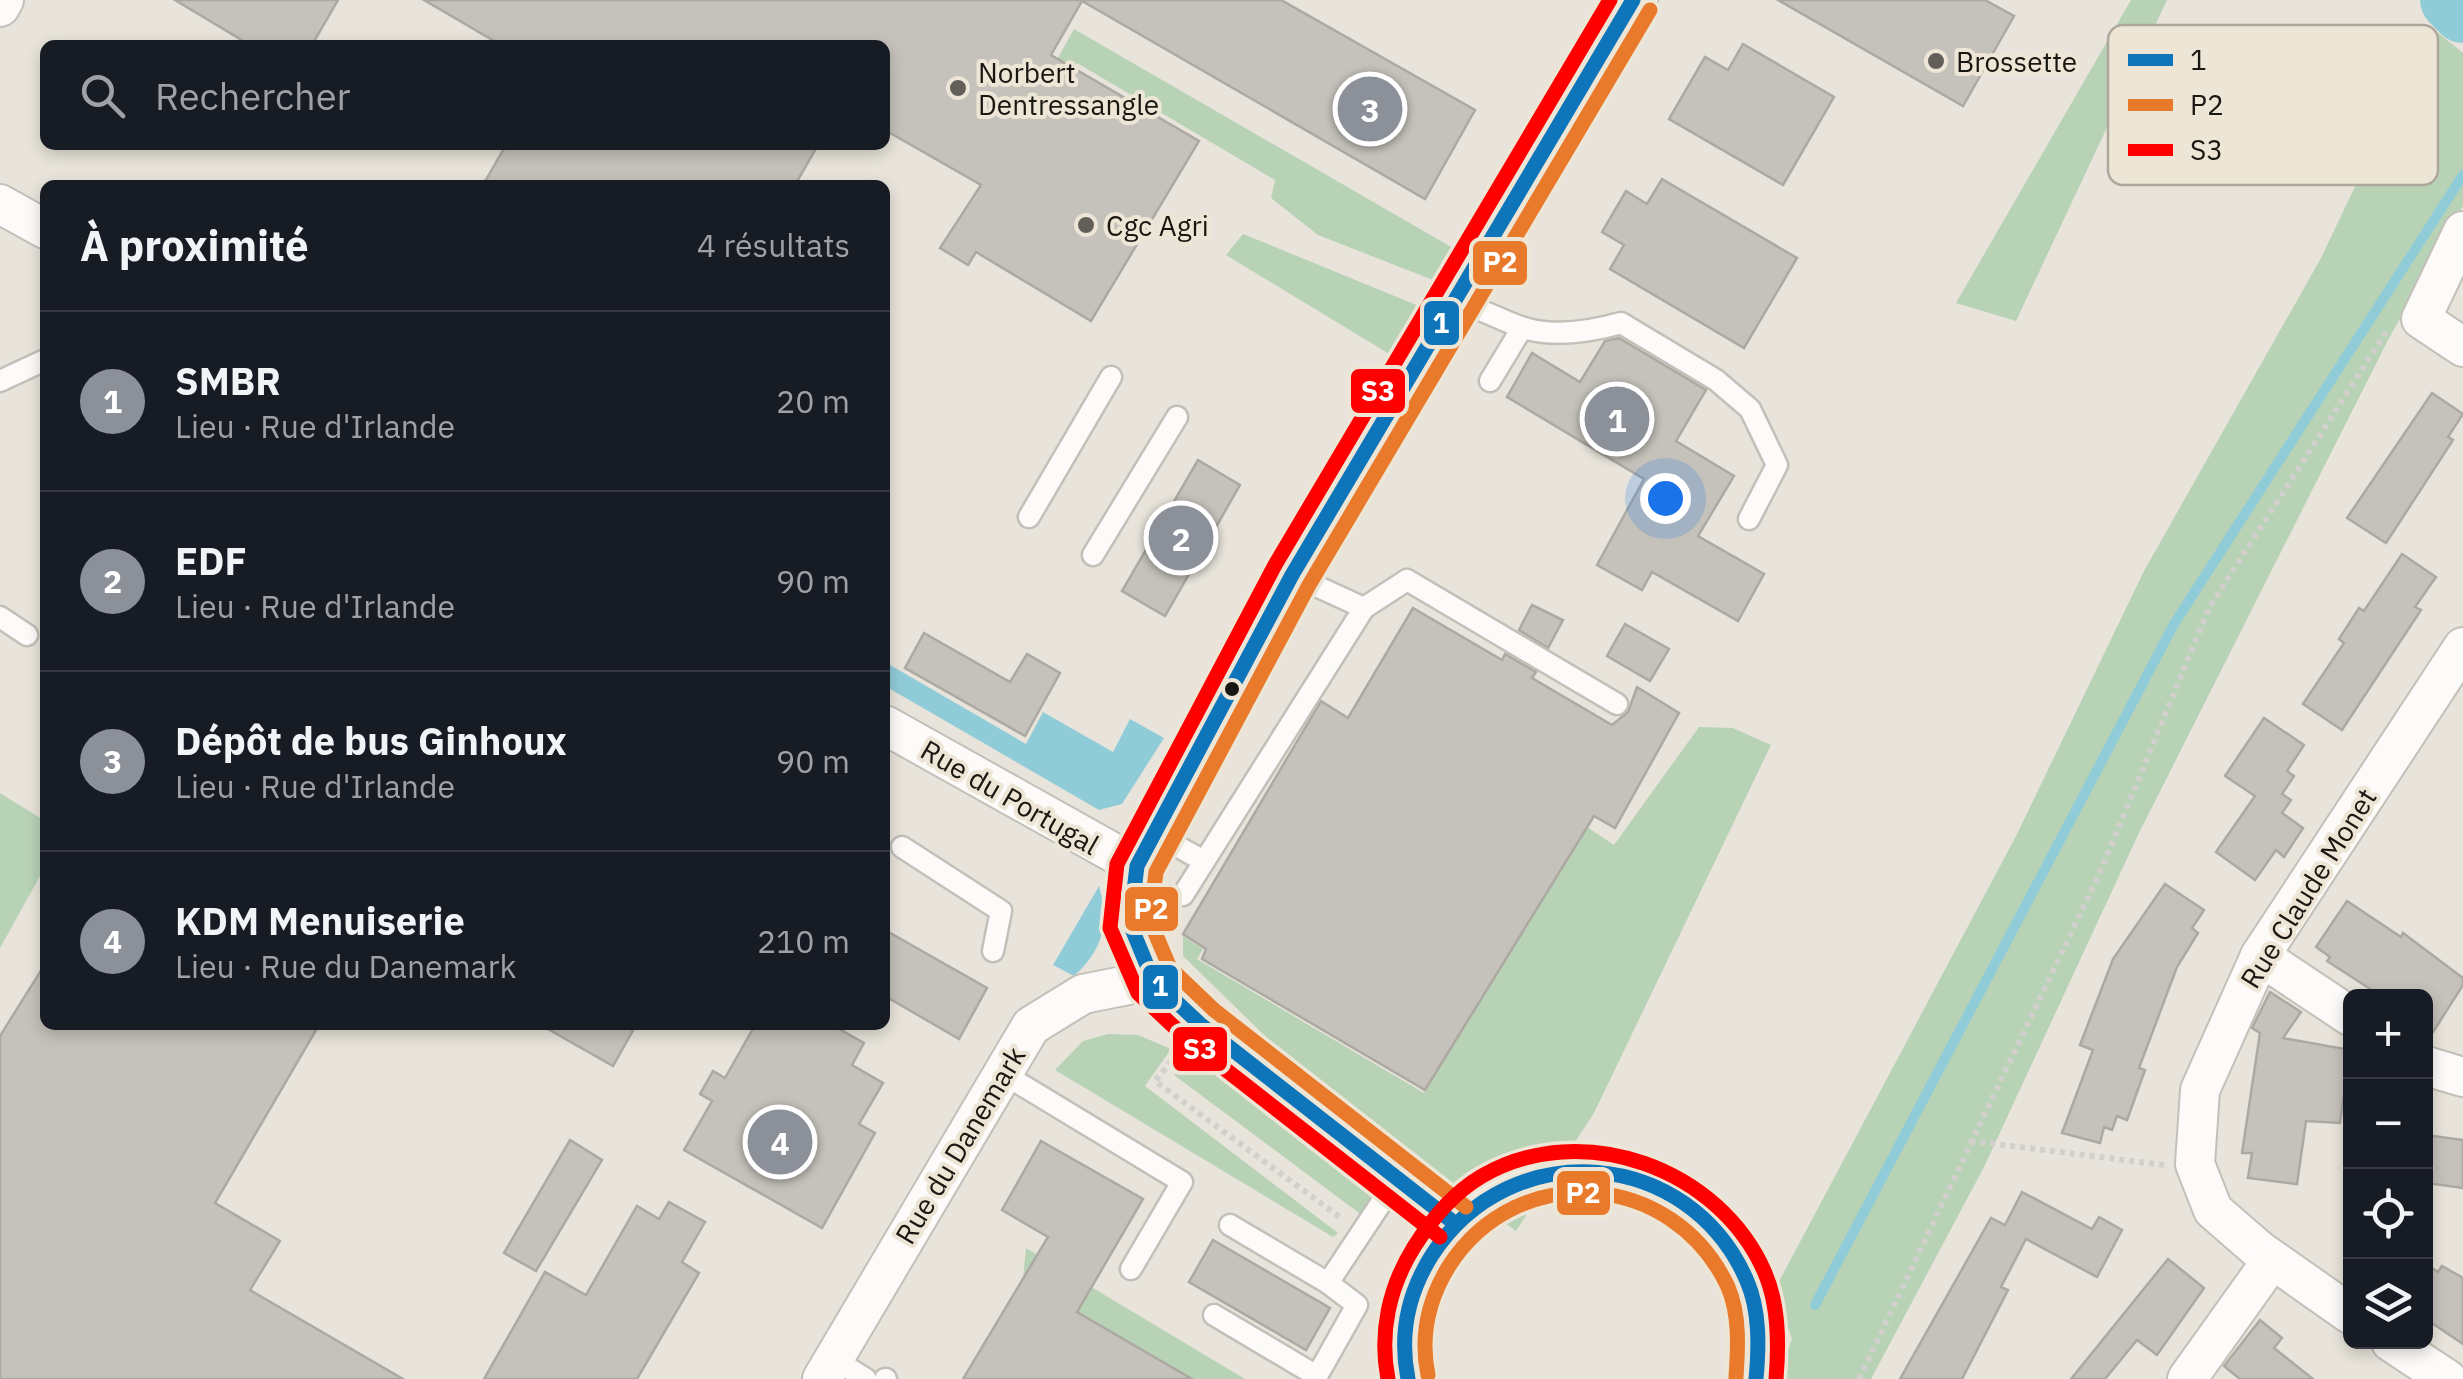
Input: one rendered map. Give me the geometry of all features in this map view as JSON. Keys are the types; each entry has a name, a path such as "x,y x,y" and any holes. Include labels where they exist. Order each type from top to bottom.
{"street":[{"path":"0,7 4,0"},
{"path":"1454,1222 1201,1025 1154,980 1130,924 1145,849 1292,575 1633,0"},
{"path":"0,204 40,226"},
{"path":"2463,231 2421,319 2463,347"},
{"name":"Rue Claude Monet","path":"2343,1309 2272,1260 2213,1210 2195,1164 2200,1090 2260,956 2463,647"},
{"name":"Rue du Portugal","path":"890,728 1145,849"},
{"path":"2260,956 2343,1011"},
{"name":"Rue du Danemark","path":"841,1372 1031,1026 1083,994 1154,980"},
{"path":"2433,1068 2463,1077"},
{"path":"1408,1379 1402,1355 1414,1283 1454,1222 1502,1188 1559,1171 1618,1174 1673,1196 1716,1232 1746,1280 1760,1336 1756,1379"},
{"path":"2186,1379 2272,1260"},
{"path":"2402,1349 2447,1379"}],"lane":[{"path":"1453,304 1482,307 1522,328 1584,334 1621,323 1716,380 1750,409 1778,465 1748,519"},
{"path":"1490,381 1522,328"},
{"path":"0,381 40,362"},
{"path":"1029,517 1112,378"},
{"path":"1093,556 1178,417"},
{"path":"1292,575 1364,608"},
{"path":"1182,895 1364,608 1406,580 1617,704"},
{"path":"0,618 28,634"},
{"path":"902,847 1001,911 993,951"},
{"path":"1145,849 1204,861"},
{"path":"1002,1073 1182,1182 1132,1268"},
{"path":"1328,1283 1399,1176"},
{"path":"1214,1314 1317,1376 1356,1304 1230,1224"}],"path":[{"path":"1859,1379 2102,868 2208,608 2388,328 2421,319"},
{"path":"1201,1025 1155,1082 1360,1232"},
{"path":"1972,1141 2155,1164 2195,1164"}],"green space":[{"path":"2131,0 2167,0 2155,25 2117,25"},
{"path":"1074,29 1453,248 1433,280 1318,235 1271,198 1275,180 1077,63 1035,135 1020,127"},
{"path":"2438,33 2463,53 2463,206 2388,340 2138,835 1984,1167 1871,1379 1777,1379 1792,1339 1775,1289 2016,836 2144,571 2321,258 2356,185 2438,185"},
{"path":"2108,40 2108,125 2016,321 1956,303"},
{"path":"1243,234 1419,306 1391,355 1226,255"},
{"path":"1699,727 1733,728 1771,745 1594,1113 1516,1231 1301,1071 1183,956 1183,936 1203,949 1197,959 1424,1093 1587,827 1614,845"},
{"path":"0,793 40,818 40,876 0,948"},
{"path":"1108,1034 1138,1035 1171,1049 1145,1086 1338,1233 1333,1237 1055,1070 1083,1041"},
{"path":"1195,1053 1380,1192 1363,1216 1174,1075"},
{"path":"1026,1248 1245,1379 1192,1379 1023,1279"}],"water":[{"path":"890,665 1026,744 1043,712 1113,752 1130,719 1164,738 1122,804 1099,810 890,689"},
{"path":"1099,886 1104,912 1102,935 1092,956 1074,976 1053,965"}],"building":[{"path":"175,0 338,0 315,40 242,40"},
{"path":"424,0 1281,0 1475,110 1425,199 1082,1 1051,55 1199,141 1091,321 976,252 968,265 940,248 981,185 890,133 890,40 492,40"},
{"name":"Brossette","path":"1778,0 1985,0 2014,16 1963,106"},
{"path":"1743,44 1834,97 1783,185 1669,119 1705,57 1728,70"},
{"path":"503,150 815,150 798,180 486,180"},
{"path":"1662,179 1797,258 1744,348 1610,269 1624,245 1602,232 1626,191 1647,204"},
{"path":"1619,338 1706,390 1676,441 1734,476 1698,536 1764,574 1738,621 1652,572 1642,590 1597,565 1644,479 1507,397 1532,353 1580,382 1605,341"},
{"path":"2432,393 2463,414 2448,437 2453,440 2386,543 2347,518"},
{"path":"1198,460 1240,485 1165,616 1122,591"},
{"path":"2402,554 2436,577 2415,607 2421,610 2342,730 2303,704 2344,643 2339,639 2359,608 2364,611"},
{"path":"1532,605 1563,620 1548,648 1519,630"},
{"path":"1413,608 1502,660 1505,654 1536,672 1532,678 1612,725 1628,712 1637,687 1679,713 1615,828 1594,816 1425,1090 1202,959 1206,949 1183,934 1321,701 1348,718"},
{"path":"1625,624 1669,649 1650,681 1607,656"},
{"path":"924,633 1010,682 1027,654 1060,673 1025,736 905,668"},
{"path":"2264,718 2304,745 2287,771 2294,776 2282,794 2291,800 2282,813 2303,828 2284,857 2276,850 2255,880 2216,852 2255,796 2225,776"},
{"path":"2165,884 2204,910 2192,928 2198,933 2177,967 2139,1068 2145,1070 2127,1120 2117,1116 2112,1130 2104,1127 2100,1143 2062,1133 2093,1050 2080,1045 2113,959"},
{"path":"2347,901 2401,937 2403,933 2463,978 2463,985 2433,1032 2433,989 2370,989 2327,961 2330,957 2316,947"},
{"path":"890,933 987,988 959,1039 890,999"},
{"path":"40,972 40,1030 316,1030 215,1203 280,1241 250,1290 403,1379 0,1379 0,1036"},
{"path":"2270,992 2301,1012 2283,1038 2343,1049 2340,1123 2306,1121 2297,1184 2248,1178 2252,1153 2242,1153 2260,1033 2252,1028"},
{"path":"550,1030 633,1030 613,1066"},
{"path":"752,1030 841,1030 864,1043 852,1065 883,1083 859,1124 875,1133 822,1228 684,1150 712,1101 700,1094 713,1071 725,1078"},
{"path":"2433,1136 2463,1140 2463,1188 2433,1184"},
{"path":"570,1140 602,1160 536,1271 504,1253"},
{"path":"1041,1141 1143,1199 1077,1312 1192,1379 963,1379 1048,1237 1002,1210"},
{"path":"2022,1192 2092,1229 2099,1217 2122,1230 2097,1277 2026,1239 2001,1287 2008,1290 1962,1379 1900,1379 1991,1218 2005,1225"},
{"path":"669,1202 705,1222 682,1262 699,1273 637,1379 484,1379 545,1272 586,1295 637,1206 659,1219"},
{"path":"1213,1240 1330,1308 1306,1350 1189,1282"},
{"path":"2168,1259 2204,1288 2157,1355 2137,1340 2105,1379 2071,1379"},
{"path":"2442,1266 2463,1278 2463,1344 2433,1324 2433,1269 2438,1272"},
{"path":"2260,1320 2282,1338 2274,1348 2313,1379 2240,1379 2224,1366"}],"waterway":[{"path":"2451,0 2463,12"},
{"path":"1815,1305 2174,624 2463,175"}],"transit line":[{"name":"S3","path":"1440,1237 1189,1041 1138,993 1110,928 1117,864 1275,565 1610,0"},
{"name":"1","path":"1453,1222 1201,1025 1153,980 1130,924 1137,866 1292,575 1633,0"},
{"name":"P2","path":"1466,1207 1214,1010 1170,968 1150,921 1156,872 1309,585 1650,10"},
{"name":"S3","path":"1388,1379 1385,1345 1392,1294 1405,1262 1428,1227 1452,1199 1482,1176 1521,1159 1562,1152 1604,1154 1644,1163 1682,1181 1716,1205 1744,1236 1770,1286 1777,1325 1776,1379"},
{"name":"1","path":"1408,1379 1405,1330 1411,1299 1432,1255 1466,1216 1507,1189 1551,1175 1598,1172 1643,1182 1685,1204 1720,1237 1747,1281 1754,1304 1756,1379"},
{"name":"P2","path":"1428,1375 1425,1346 1431,1305 1449,1266 1479,1231 1514,1208 1553,1195 1594,1193 1634,1201 1671,1220 1703,1248 1728,1287 1735,1309 1736,1377"}],"place":[{"name":"Brossette","path":"1936,61"},
{"name":"Norbert Dentressangle","path":"958,88"},
{"name":"Dépôt de bus Ginhoux","path":"1370,109"},
{"name":"Cgc Agri","path":"1086,225"},
{"name":"SMBR","path":"1617,419"},
{"name":"EDF","path":"1181,538"},
{"name":"KDM Menuiserie","path":"780,1142"}]}
